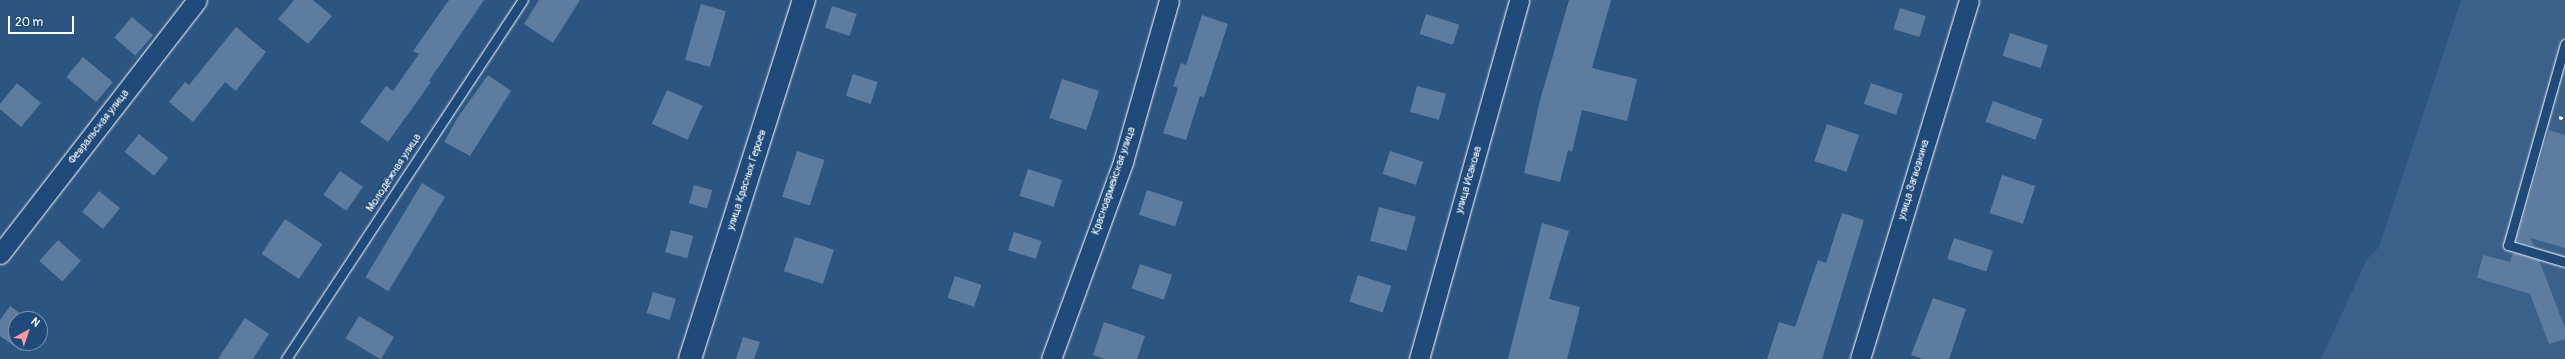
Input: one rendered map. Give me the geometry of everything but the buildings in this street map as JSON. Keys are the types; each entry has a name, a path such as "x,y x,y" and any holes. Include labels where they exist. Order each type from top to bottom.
{"main road":[{"name":"улица Красных Героев","path":"690,359 804,0"}],"street":[{"name":"Февральская улица","path":"0,254 197,0"},
{"name":"Красноармейская улица","path":"1051,359 1123,162 1169,0"},
{"name":"улица Исакова","path":"1419,359 1519,0"},
{"name":"улица Загвозкина","path":"1860,359 1969,0"}],"lane":[{"name":"Молодёжная улица","path":"286,359 522,0"},
{"path":"2565,44 2508,245 2565,262"}],"shaded area":[{"path":"2461,0 2565,0 2565,359 2321,359 2367,259 2379,247"}]}
